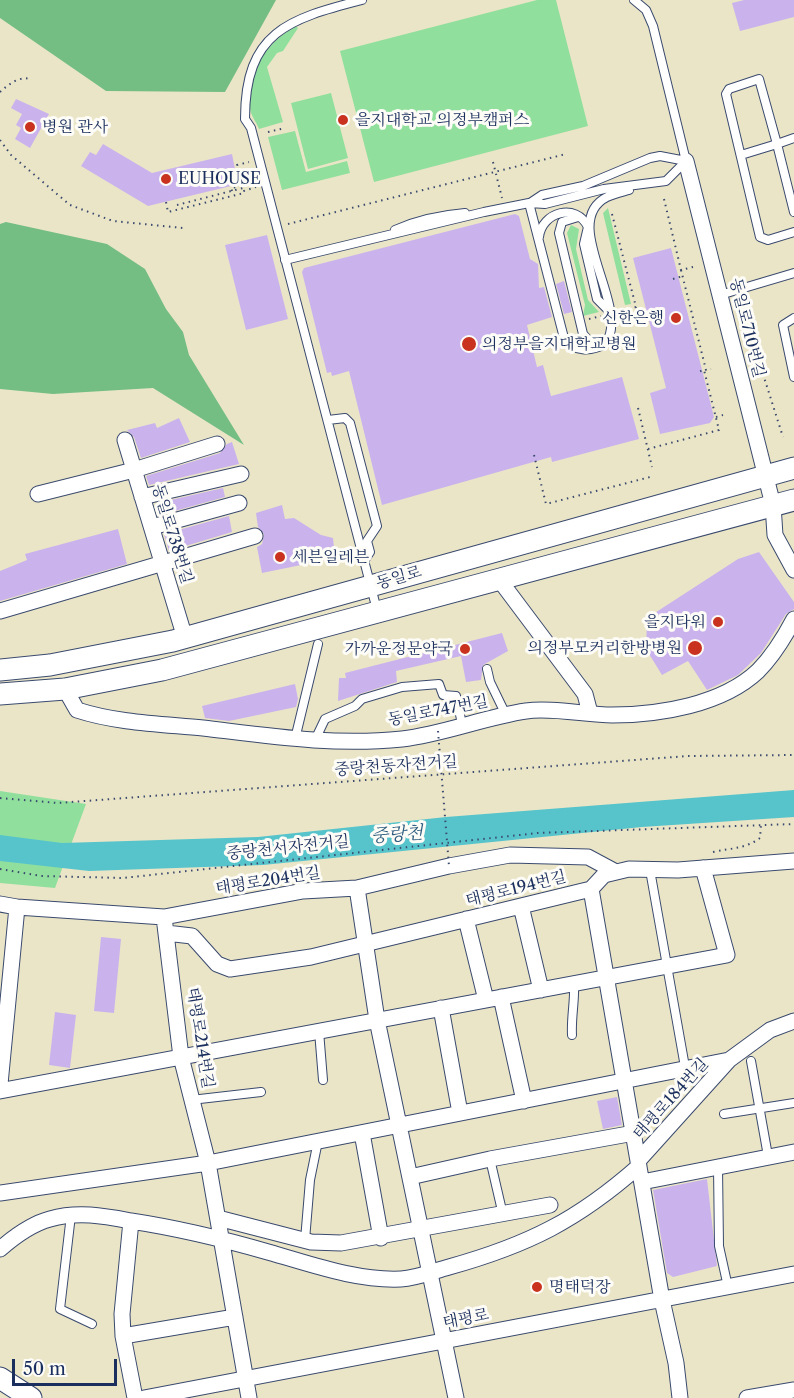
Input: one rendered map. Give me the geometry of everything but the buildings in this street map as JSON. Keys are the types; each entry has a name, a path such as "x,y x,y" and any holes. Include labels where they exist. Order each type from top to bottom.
{"street":[{"name":"동일로710번길","path":"686,161 773,505 775,535 794,570"},
{"name":"동일로738번길","path":"125,440 185,638"},
{"path":"38,494 134,470 217,444"},
{"name":"동일로","path":"0,670 116,654 185,638 794,468"},
{"path":"142,497 241,474"},
{"name":"동일로","path":"0,694 65,689 162,670 794,500"},
{"path":"152,527 239,503"},
{"path":"0,611 255,536"},
{"path":"498,578 585,694 590,713"},
{"name":"동일로747번길","path":"65,689 77,710 90,714 315,741 346,743 404,738 529,710 612,715 655,713 720,694 756,672 775,652 794,619"},
{"name":"태평로204번길","path":"165,925 303,891 357,888 448,866 510,855 588,857 616,872"},
{"path":"0,1091 727,955 705,861"},
{"path":"591,889 604,875 629,869 650,870 705,861 794,861"},
{"path":"357,888 377,1020 395,1109 401,1125 456,1398"},
{"name":"태평로194번길","path":"365,944 591,889 662,1300 676,1363 680,1398"},
{"path":"0,904 17,908 165,925 192,936 217,964 230,969 311,957 365,944"},
{"path":"521,906 541,990"},
{"path":"0,1084 17,908"},
{"path":"466,920 494,998 524,1101"},
{"name":"태평로214번길","path":"165,925 181,1057 208,1163 249,1398"},
{"path":"441,1008 460,1113"},
{"name":"태평로184번길","path":"639,1163 729,1060 770,1030 794,1021"},
{"path":"0,1193 208,1163 729,1060"},
{"path":"362,1132 381,1238"},
{"path":"410,1177 490,1159 634,1133"},
{"path":"642,1182 794,1152"},
{"path":"0,1249 20,1232 49,1219 71,1215 102,1215 196,1233 372,1278 403,1279 488,1256 531,1240 604,1195 639,1163"},
{"path":"218,1218 305,1240 341,1243 381,1238 550,1205"},
{"path":"131,1221 122,1314 123,1335 135,1398"},
{"name":"태평로","path":"144,1398 794,1274"},
{"path":"123,1335 235,1317"},
{"path":"0,1378 31,1398"},
{"path":"747,1398 794,1390"}],"lane":[{"path":"362,0 308,14 291,22 263,47 251,67 245,119 251,128 378,611"},
{"path":"634,0 646,10 653,26 686,161"},
{"path":"794,212 759,79 729,88 726,94 760,237 768,240 794,232"},
{"path":"741,155 794,138"},
{"path":"529,203 542,195 583,186 650,158 660,156 686,161"},
{"path":"586,223 595,207 606,197 666,181 686,161"},
{"path":"285,260 484,212 529,203 545,204 604,189 653,184"},
{"path":"529,203 538,242 564,338 570,346 578,349 601,346 611,333 609,313 586,223 573,213 551,216 541,226 538,242"},
{"path":"586,223 569,218 560,223 558,229 583,334 590,342 601,346"},
{"path":"720,295 794,273"},
{"path":"794,318 783,325 794,377"},
{"path":"327,420 345,418 350,423 377,526 367,541 370,552 364,561"},
{"path":"296,739 318,644"},
{"path":"487,669 490,682 506,716"},
{"path":"315,741 325,719 356,706 362,699 402,687 440,684 443,695 456,696 462,724"},
{"path":"650,870 685,1067"},
{"path":"572,1035 574,983"},
{"path":"319,1031 323,1080"},
{"path":"751,1061 768,1156"},
{"path":"191,1100 261,1092"},
{"path":"724,1114 794,1102"},
{"path":"305,1240 310,1180 318,1141"},
{"path":"490,1159 503,1215"},
{"path":"718,1166 719,1246 728,1287"},
{"path":"71,1215 60,1309 92,1324"}],"path":[{"path":"0,92 10,83 23,78 31,79"},
{"path":"268,132 285,128"},
{"path":"0,140 11,155 70,205 113,221 183,228"},
{"path":"288,224 566,154"},
{"path":"239,171 237,165 249,162"},
{"path":"494,162 502,198"},
{"path":"232,170 237,187 231,188 232,191"},
{"path":"177,205 243,188 244,190 256,187"},
{"path":"166,201 168,212 244,193 244,190"},
{"path":"648,449 719,430 663,199"},
{"path":"583,321 636,308 612,214"},
{"path":"681,270 693,267"},
{"path":"673,279 682,276"},
{"path":"746,304 762,371 783,437"},
{"path":"698,372 711,369"},
{"path":"638,408 652,467"},
{"path":"716,417 723,415"},
{"path":"534,455 546,504 654,476"},
{"path":"438,730 448,866"},
{"name":"중랑천동자전거길","path":"0,798 58,803 688,756 794,755"},
{"name":"중랑천서자전거길","path":"0,869 41,876 123,878 538,833 794,824"},
{"path":"705,861 745,848 760,838 760,825"}],"green space":[{"path":"0,0 276,0 225,92 106,91 0,18"},
{"path":"537,0 556,0 588,126 374,182 340,51"},
{"path":"295,26 298,28 283,51 277,53 267,67 283,122 259,129 250,107 251,82 255,70 275,41"},
{"path":"331,93 348,158 308,169 291,103"},
{"path":"295,131 306,172 347,161 350,173 282,190 268,137"},
{"path":"608,208 631,304 625,305 603,213"},
{"path":"6,222 107,244 145,269 166,309 183,332 189,355 244,445 153,388 53,394 0,389 0,224"},
{"path":"571,225 579,229 576,249 588,300 599,312 583,316 585,305 567,233"},
{"path":"0,791 86,804 55,888 0,883"}],"water":[{"name":"중랑천","path":"794,790 794,817 642,827 263,865 89,871 0,861 0,835 62,843 258,837 446,817"}],"place":[{"name":"을지대학교 의정부캠퍼스","path":"343,120"},
{"name":"병원 관사","path":"30,127"},
{"name":"EUHOUSE","path":"166,179"},
{"name":"신한은행","path":"676,318"},
{"name":"의정부을지대학교병원","path":"469,344"},
{"name":"세븐일레븐","path":"280,557"},
{"name":"을지타워","path":"718,622"},
{"name":"의정부모커리한방병원","path":"695,648"},
{"name":"가까운정문약국","path":"465,649"},
{"name":"명태덕장","path":"537,1287"}]}
